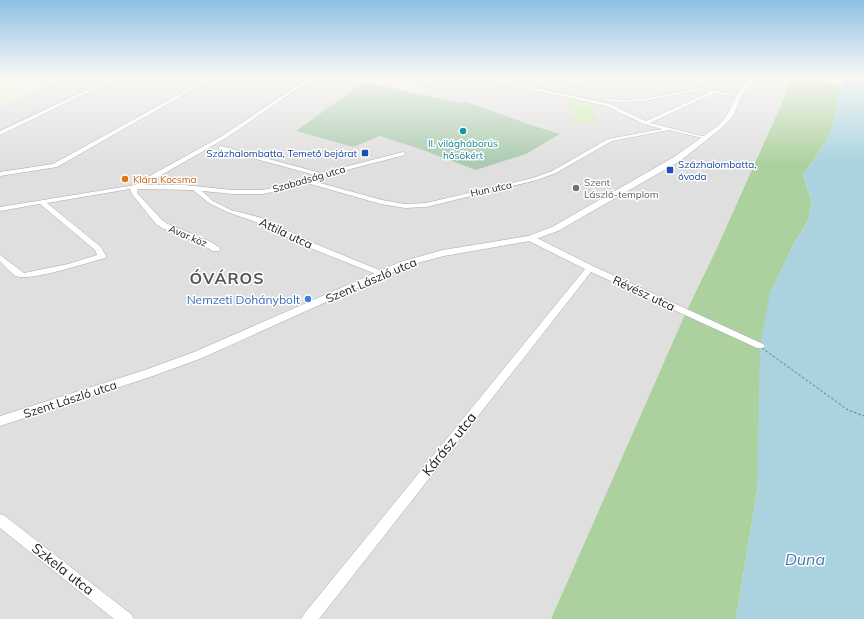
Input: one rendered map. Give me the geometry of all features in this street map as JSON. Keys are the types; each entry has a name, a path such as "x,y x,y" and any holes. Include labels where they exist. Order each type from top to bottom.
{"street":[{"path":"0,132 56,106"},
{"path":"0,174 55,166 162,106"},
{"path":"137,186 224,137 270,106"},
{"path":"608,106 646,123 704,138"},
{"path":"646,123 664,112 682,106"},
{"name":"Szent László utca","path":"0,421 142,375 198,355 381,274 423,258 530,238 555,229 637,183 676,159 727,121 734,106"},
{"name":"Hun utca","path":"307,181 381,202 406,206 426,205 458,196 535,179 554,172 585,152 610,140 668,129"},
{"path":"222,148 320,175"},
{"name":"Szabadság utca","path":"0,209 137,186 195,188 253,193 272,191 307,181 320,175 403,154"},
{"name":"Avar köz","path":"137,186 133,191 134,193 159,222 216,249"},
{"name":"Attila utca","path":"195,188 211,202 229,211 259,220 308,244 381,274"},
{"path":"0,258 19,274 24,274 70,266 102,256 98,249 41,202"},
{"name":"Révész utca","path":"530,238 590,268 760,346"},
{"name":"Kárász utca","path":"309,619 590,268"},
{"name":"Szkela utca","path":"0,520 126,619"}],"shaded area":[{"path":"0,106 780,106 716,250 686,312 551,619 0,619"}],"green space":[{"path":"331,106 478,106 560,134 526,154 476,170 380,136 353,147 296,131"},
{"path":"571,106 593,106 597,112 593,114 597,118 596,120 587,123 572,119 572,116 575,114 569,110 572,107"},
{"path":"781,106 838,106 834,122 826,142 803,175 812,203 808,221 795,242 770,293 757,492 736,619 551,619 686,312 716,250"}],"water":[{"name":"Duna","path":"838,106 864,106 864,619 736,619 757,492 760,346 770,293 795,242 808,221 812,203 803,175 826,142 834,122"}],"ferry route":[{"path":"762,348 848,410 864,416"}],"place":[{"name":"II. világháborús hősökért","path":"463,131"},
{"name":"Százhalombatta, Temető bejárat","path":"365,153"},
{"name":"Százhalombatta, óvoda","path":"670,170"},
{"name":"Klára Kocsma","path":"125,179"},
{"name":"Szent László-templom","path":"576,188"},
{"name":"Nemzeti Dohánybolt","path":"308,299"}],"district":[{"name":"ÓVÁROS","path":"227,278"}]}
